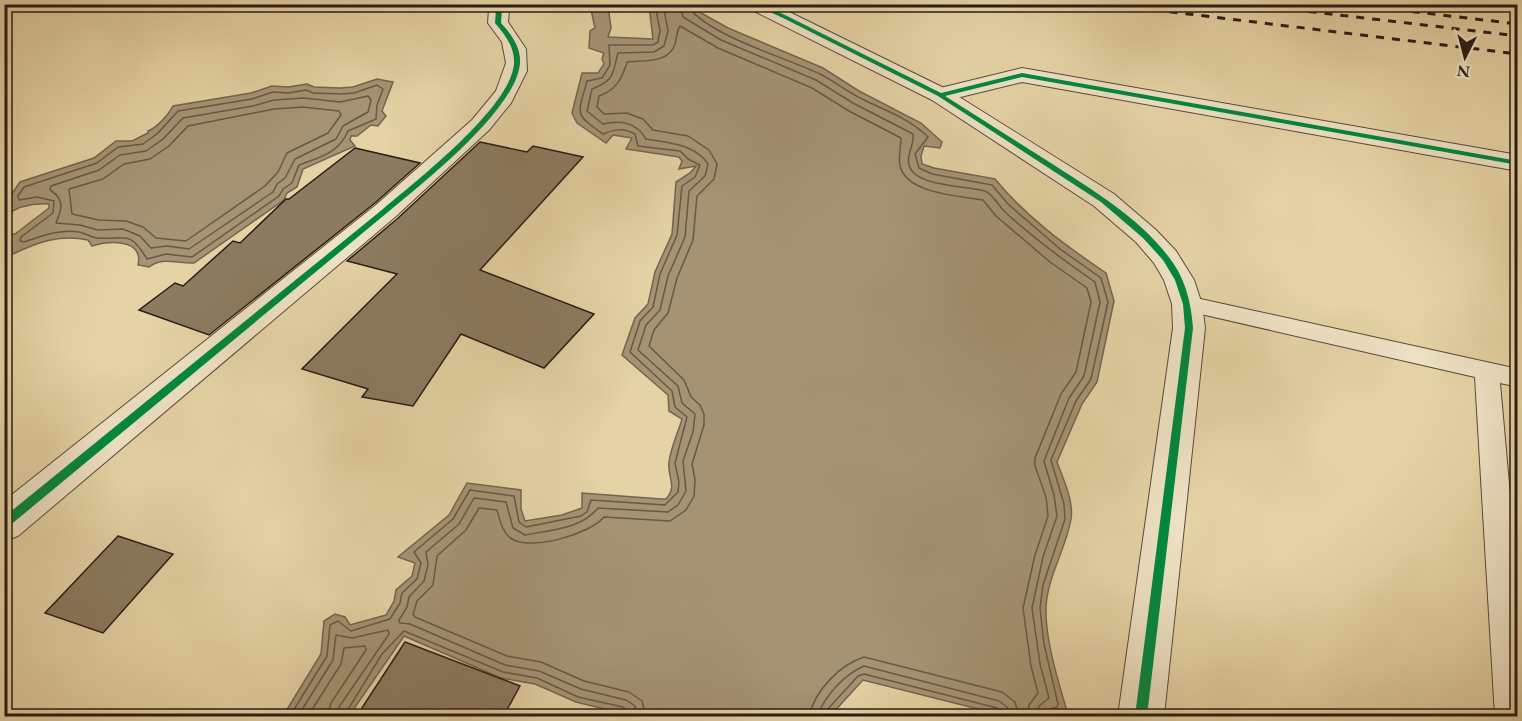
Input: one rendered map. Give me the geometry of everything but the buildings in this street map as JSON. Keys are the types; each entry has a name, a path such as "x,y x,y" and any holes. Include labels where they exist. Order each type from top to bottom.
{"street":[{"path":"4,524 399,200 471,135 493,111 513,82 517,67 518,54 514,41 498,23 499,9 503,4"},
{"path":"755,4 940,96 1104,200 1146,236 1166,258 1179,280 1187,304 1189,328 1141,717"},
{"path":"940,96 1022,75 1518,163"}],"lane":[{"path":"1187,304 1518,378"},
{"path":"1487,371 1512,717"}],"water":[{"path":"590,5 608,5 611,28 608,37 653,39 649,5 687,5 728,28 823,68 859,91 921,123 942,142 940,148 924,146 921,156 922,164 995,179 1047,230 1106,273 1114,301 1097,382 1082,404 1057,462 1072,512 1069,530 1047,597 1046,620 1053,660 1067,711 1029,716 1006,716 863,680 830,716 628,716 576,702 535,684 501,678 404,636 349,716 283,716 321,654 324,621 335,614 345,617 350,625 386,615 394,601 396,590 412,576 415,563 398,557 449,515 467,483 521,490 521,509 525,521 562,515 582,508 582,493 666,499 671,490 669,462 682,419 669,411 668,395 622,355 635,318 648,304 655,272 672,234 676,182 696,166 679,169 682,161 679,157 626,149 632,138 613,135 606,143 577,123 572,113 582,73 598,73 604,64 602,59 604,53 589,48 590,31 595,28"},
{"path":"377,79 393,82 382,111 386,116 378,126 371,125 357,136 351,136 350,140 355,146 303,169 297,187 287,193 284,200 194,263 165,261 149,267 138,265 136,250 130,246 123,243 107,243 92,246 88,240 78,238 49,240 13,254 5,249 5,234 15,234 49,208 49,204 31,205 5,216 5,211 8,209 5,204 20,182 94,158 116,141 132,141 159,124 173,106 251,93 272,86 288,87 307,84 314,87 340,88 353,87"}],"railway":[{"path":"1106,4 1518,54"},
{"path":"1245,4 1518,36"},
{"path":"1348,4 1518,24"}],"cycle path":[{"path":"4,524 385,211 481,125 507,91 516,71 515,49 498,23 499,9 503,4"},
{"path":"755,4 940,95 1104,200 1146,236 1166,258 1179,280 1187,304 1189,328 1141,716"},
{"path":"940,95 1022,75 1518,163"}]}
